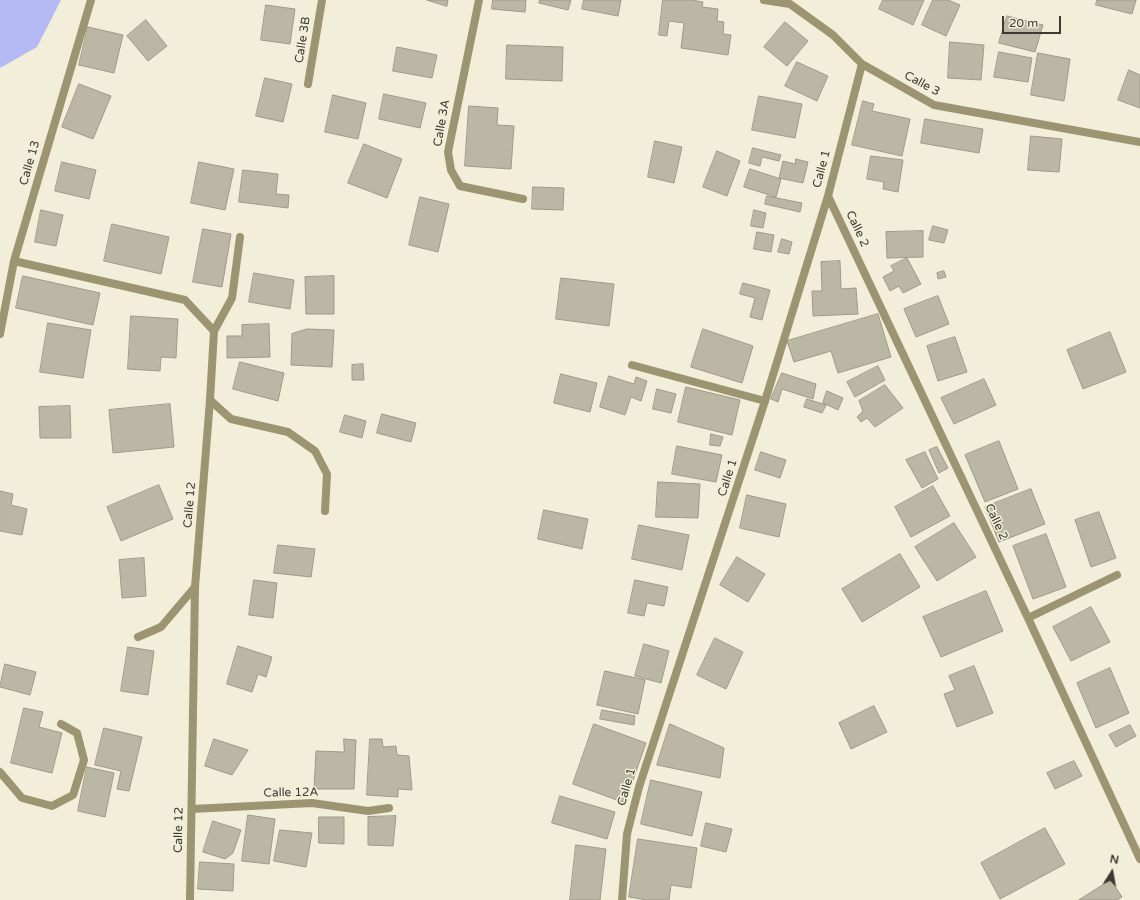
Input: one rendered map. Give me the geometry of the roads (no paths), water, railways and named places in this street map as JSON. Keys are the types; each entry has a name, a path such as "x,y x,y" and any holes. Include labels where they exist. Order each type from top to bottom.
{"street":[{"name":"Calle 13","path":"0,334 14,261 91,0"},
{"name":"Calle 3B","path":"308,84 322,0"},
{"name":"Calle 3A","path":"479,0 448,152 451,170 460,186 522,199"},
{"name":"Calle 3","path":"764,0 791,2 833,35 862,64 934,105 1140,142"},
{"name":"Calle 1","path":"622,900 627,834 639,787 765,401 828,196 862,64"},
{"name":"Calle 2","path":"828,196 1028,618 1140,860"},
{"path":"14,261 186,300 214,331 232,298 240,237"},
{"name":"Calle 12","path":"190,900 195,587 214,331"},
{"path":"632,365 765,401"},
{"path":"210,400 231,419 288,432 315,451 327,474 325,511"},
{"path":"1028,618 1117,575"},
{"path":"138,637 161,627 195,587"},
{"path":"0,772 22,798 52,806 73,795 84,760 77,734 61,724"},
{"name":"Calle 12A","path":"192,809 312,803 368,812 389,808"}]}
